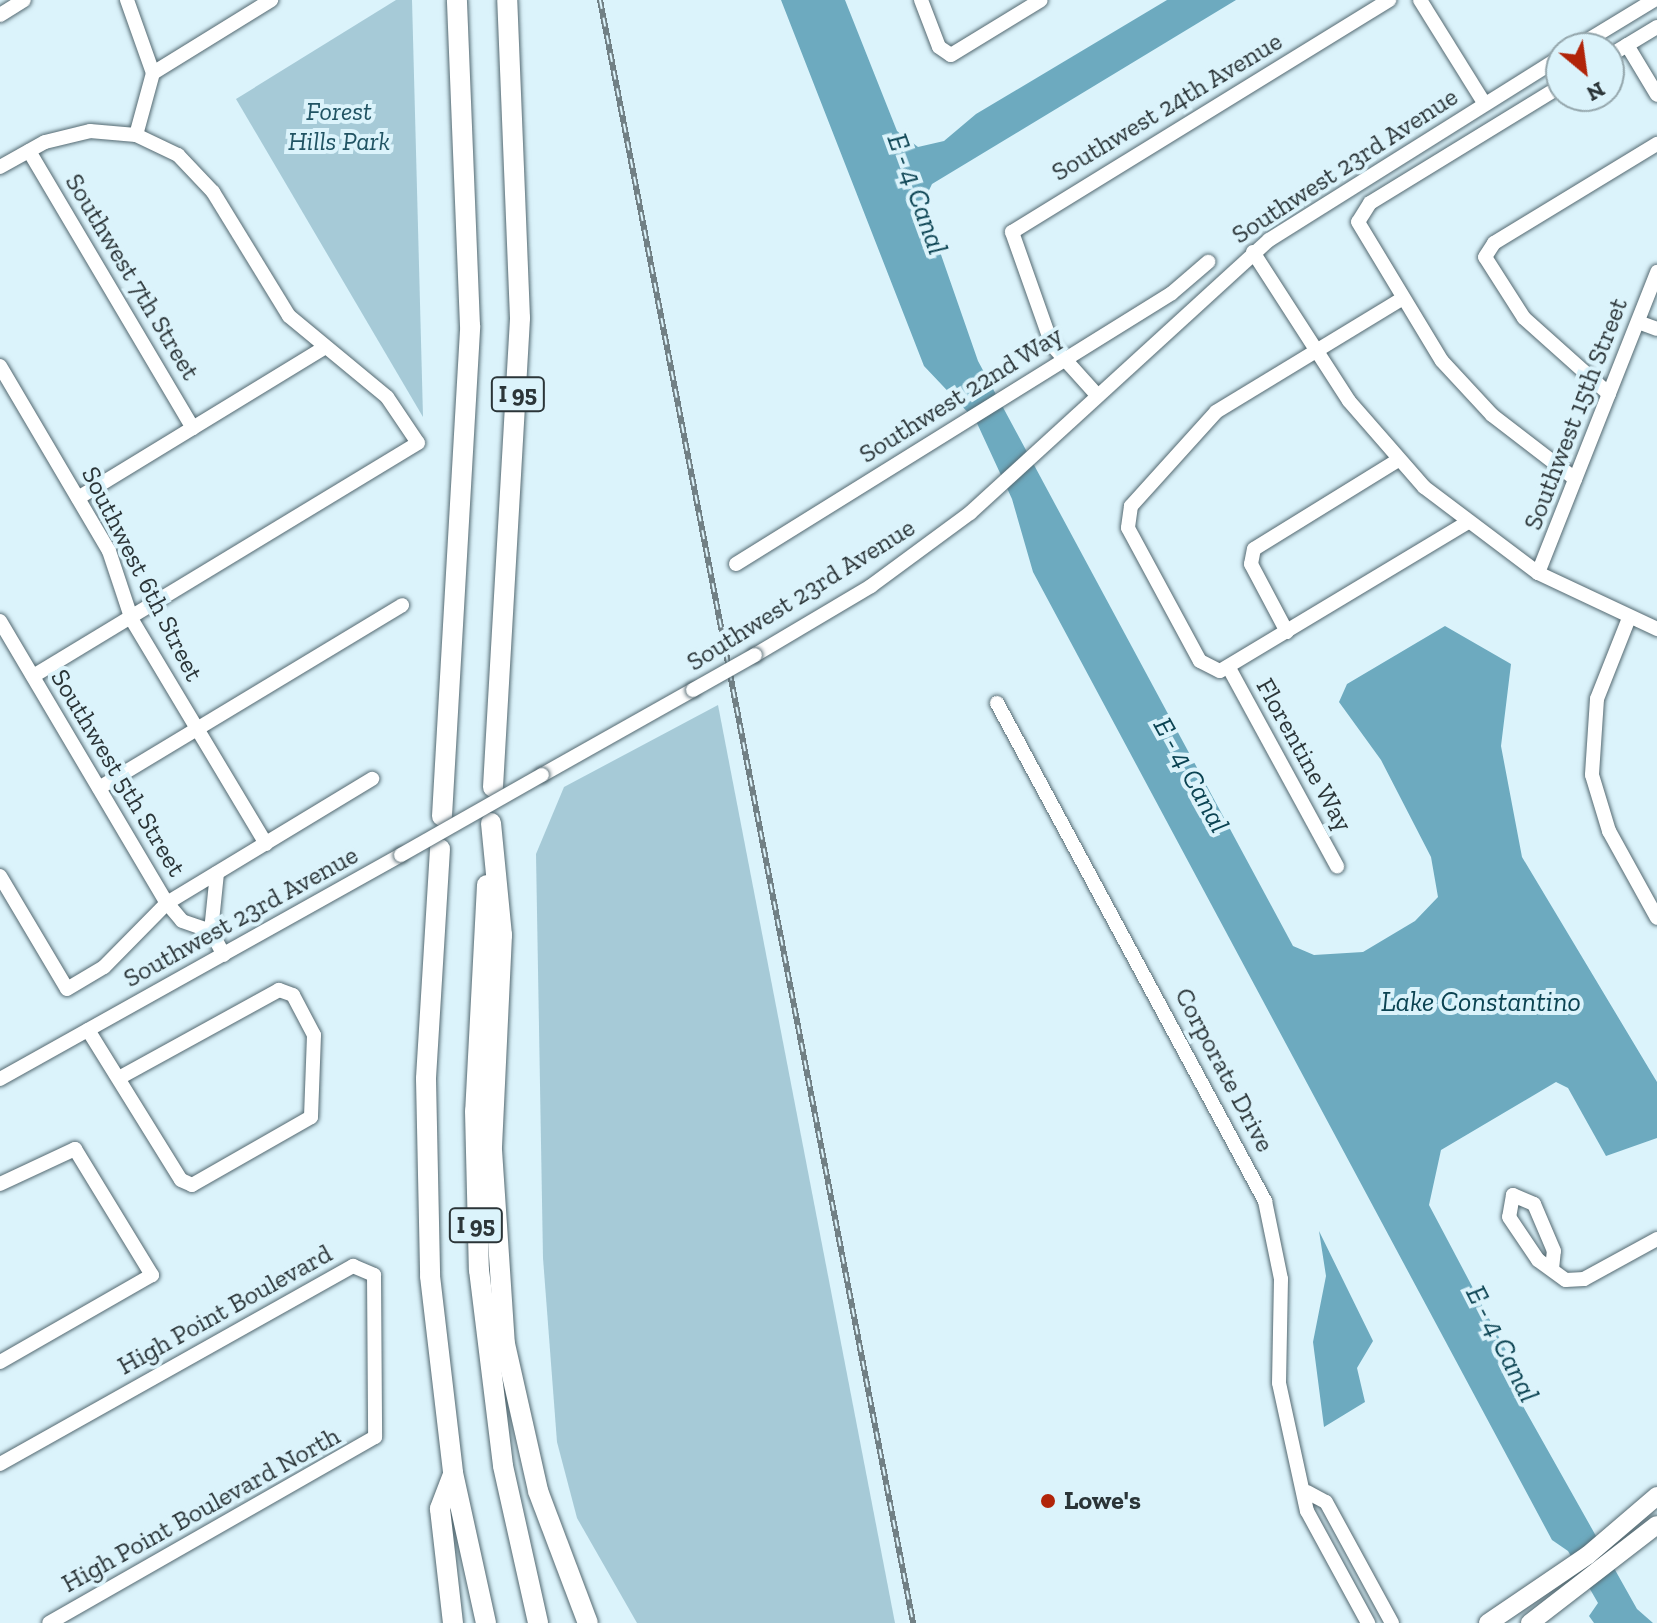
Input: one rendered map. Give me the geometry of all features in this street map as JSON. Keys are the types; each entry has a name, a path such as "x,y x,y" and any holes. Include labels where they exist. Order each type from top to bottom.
{"highway":[{"name":"I 95","path":"442,816 470,340 457,0"},
{"name":"I 95","path":"493,787 520,318 507,0"},
{"name":"I 95","path":"538,1623 503,1466 477,1230 476,1072 491,821 502,935 492,1150 503,1332 538,1491 588,1623"},
{"name":"I 95","path":"440,849 425,1159 433,1316 453,1473 486,1623"},
{"path":"453,1473 440,1509 453,1623"}],"main road":[{"path":"1488,1623 1588,1555 1657,1496"},
{"path":"1530,1623 1657,1525"}],"street":[{"path":"0,15 24,0"},
{"path":"127,0 153,73 136,135"},
{"path":"153,73 271,0"},
{"path":"921,0 943,53 1041,0"},
{"name":"Southwest 24th Avenue","path":"1062,360 1012,232 1389,0"},
{"path":"1420,0 1484,103"},
{"path":"1601,32 1654,0"},
{"path":"1657,27 1627,45 1657,95"},
{"name":"Southwest 23rd Avenue","path":"0,1079 755,655 883,578 992,495 1253,252 1545,67"},
{"path":"1545,96 1370,203 1358,222 1400,300 1466,389 1575,479"},
{"path":"0,167 29,151 81,132 136,135 178,155 205,181 278,303 324,348 387,397 418,443 132,620 33,676"},
{"path":"1609,394 1524,318 1488,271 1486,254 1657,144"},
{"name":"Southwest 7th Street","path":"29,151 193,428"},
{"path":"1253,252 1316,352 1398,460 1466,523 1538,573 1657,629"},
{"name":"Southwest 22nd Way","path":"736,564 1172,293 1208,262"},
{"name":"Southwest 15th Street","path":"1538,573 1657,272"},
{"path":"1400,300 1216,412 1127,513 1128,528 1200,661 1212,671 1229,668 1466,523"},
{"path":"1638,322 1657,329"},
{"path":"78,498 324,348"},
{"path":"1062,360 1097,395"},
{"name":"Southwest 6th Street","path":"0,366 120,576 132,620 266,844"},
{"path":"1287,632 1251,564 1254,549 1398,460"},
{"path":"99,788 402,605"},
{"path":"1629,618 1597,699 1592,775 1609,831 1657,918"},
{"name":"Southwest 5th Street","path":"0,621 167,903 182,921 211,931 217,873"},
{"name":"Florentine Way","path":"1229,668 1337,866"},
{"name":"Corporate Drive","path":"997,703 1265,1201 1281,1279 1279,1383 1307,1492 1307,1511 1368,1623"},
{"path":"0,876 67,989 104,967 167,903 372,779"},
{"path":"211,931 224,955"},
{"path":"88,1030 181,1180 192,1185 311,1117 314,1035 293,995 279,990 119,1078"},
{"path":"0,1184 75,1149 152,1275 0,1362"},
{"path":"1552,1269 1554,1251 1534,1204 1513,1195 1509,1217 1552,1269 1566,1280 1584,1279 1657,1239"},
{"name":"High Point Boulevard","path":"0,1464 353,1266 368,1268 375,1282 375,1437"},
{"name":"High Point Boulevard North","path":"49,1623 375,1437"},
{"path":"1307,1492 1326,1502 1392,1623"}],"green space":[{"name":"Forest Hills Park","path":"396,0 412,0 423,417 236,99"},
{"path":"718,705 895,1623 637,1623 577,1518 557,1442 543,1258 536,854 564,787"}],"water":[{"path":"781,0 845,0 897,131 918,147 944,141 976,114 1167,0 1236,0 932,184 923,203 978,361 1293,946 1314,955 1363,952 1415,921 1438,897 1431,857 1381,760 1339,702 1347,684 1445,626 1511,664 1501,746 1522,857 1657,1082 1657,1138 1606,1156 1568,1088 1556,1082 1441,1150 1429,1205 1519,1375 1519,1399 1637,1609 1653,1623 1594,1623 1589,1616 1598,1603 1568,1551 1552,1540 1033,572 1012,499 976,421 924,366"},
{"path":"1319,1231 1373,1341 1357,1368 1365,1402 1324,1427 1313,1342 1326,1276"}],"railway":[{"path":"600,0 913,1623"}],"place":[{"name":"Lowe's","path":"1048,1501"}],"water label":[{"name":"E - 4 Canal","path":"917,194"},
{"name":"E - 4 Canal","path":"1191,775"},
{"name":"Lake Constantino","path":"1481,1002"},
{"name":"E - 4 Canal","path":"1502,1344"}]}
